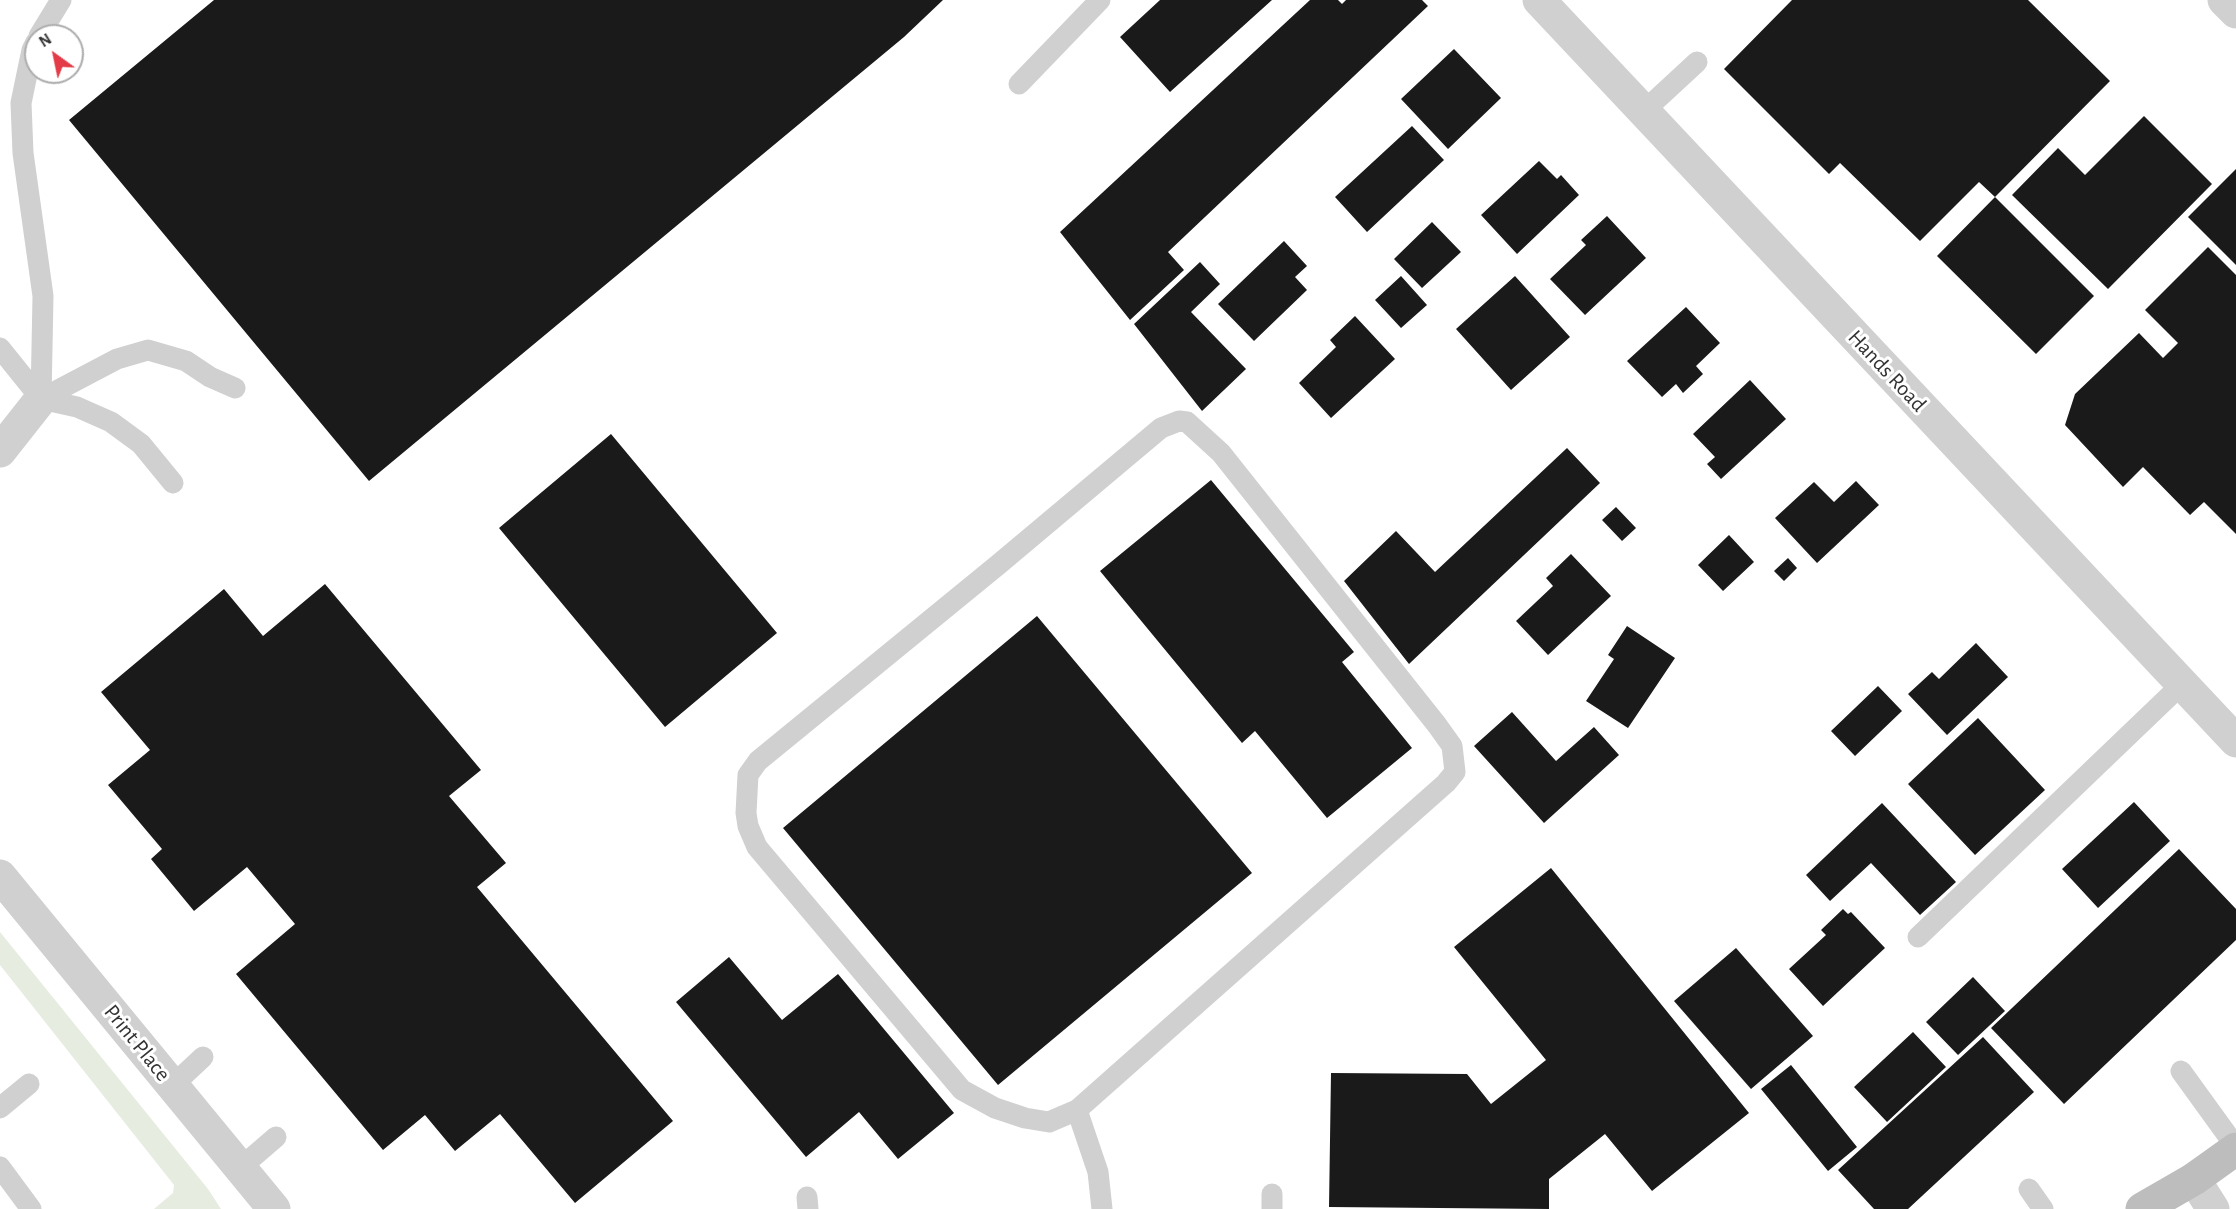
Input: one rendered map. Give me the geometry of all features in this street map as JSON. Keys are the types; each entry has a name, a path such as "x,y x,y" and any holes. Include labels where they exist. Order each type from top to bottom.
{"main road":[{"path":"2142,1209 2194,1179 2236,1148"}],"street":[{"name":"Hands Road","path":"1539,0 2236,741"},
{"path":"2224,0 2236,12"},
{"path":"0,451 41,399"},
{"name":"Print Place","path":"0,876 274,1209"},
{"path":"2194,1179 2213,1209"}],"lane":[{"path":"46,24 61,0"},
{"path":"1019,84 1100,0"},
{"path":"1644,111 1697,62"},
{"path":"25,84 21,103 23,153 43,296 41,399"},
{"path":"0,348 41,399 77,407 111,422 141,444 173,483"},
{"path":"41,399 117,359 148,350 186,361 210,377 235,388"},
{"path":"1179,421 1187,422 1221,453 1437,725 1452,747 1455,772 1446,783 1077,1110 1049,1122 1025,1118 994,1107 962,1090 757,848 748,826 746,813 748,775 758,760 999,564 1161,428 1179,421"},
{"path":"1918,937 2182,684"},
{"path":"172,1086 203,1057"},
{"path":"2181,1071 2236,1148"},
{"path":"3,1098 29,1084"},
{"path":"1077,1110 1098,1172 1102,1209"},
{"path":"240,1168 276,1137"},
{"path":"0,1167 31,1209"},
{"path":"2029,1189 2043,1209"}],"shaded area":[{"path":"0,932 208,1189 221,1209 154,1209 173,1193 174,1185 0,965"}],"building":[{"path":"214,0 943,0 904,37 369,481 69,120"},
{"path":"1160,0 1272,0 1170,92 1120,37"},
{"path":"1310,0 1338,0 1342,4 1346,0 1422,0 1428,6 1168,252 1184,270 1130,320 1060,232"},
{"path":"1792,0 2028,0 2110,81 1995,197 1979,182 1920,241 1840,163 1829,174 1724,69"},
{"path":"1454,49 1501,98 1448,149 1401,99"},
{"path":"2144,116 2212,184 2108,289 2012,195 2058,148 2085,175"},
{"path":"1412,126 1444,160 1367,232 1335,197"},
{"path":"1539,161 1557,179 1561,175 1579,195 1517,254 1481,215"},
{"path":"2236,169 2236,265 2188,217"},
{"path":"1995,197 2094,296 2036,354 1937,256"},
{"path":"1607,216 1646,258 1585,315 1550,279 1586,245 1581,240"},
{"path":"1432,222 1461,252 1422,288 1394,259"},
{"path":"1284,241 1307,266 1295,277 1307,290 1254,341 1218,304"},
{"path":"2208,247 2236,275 2236,534 2204,502 2190,515 2143,467 2123,487 2065,425 2075,394 2139,333 2163,358 2178,343 2145,310"},
{"path":"1200,262 1220,284 1191,312 1246,369 1202,411 1134,324"},
{"path":"1401,276 1427,305 1401,328 1375,300"},
{"path":"1515,276 1570,337 1511,390 1456,329"},
{"path":"1686,307 1720,343 1696,366 1703,374 1683,393 1676,384 1662,397 1627,361"},
{"path":"1355,316 1395,359 1331,418 1299,383 1336,347 1330,340"},
{"path":"1750,380 1786,419 1721,479 1707,464 1715,457 1693,434"},
{"path":"611,434 777,633 665,727 499,528"},
{"path":"1567,448 1600,483 1409,664 1344,581 1396,531 1435,572"},
{"path":"1211,480 1354,652 1342,662 1412,748 1327,818 1255,731 1242,743 1100,571"},
{"path":"1856,481 1879,505 1817,563 1775,518 1814,482 1834,502"},
{"path":"1616,507 1636,528 1622,541 1602,520"},
{"path":"1729,535 1754,562 1723,591 1698,565"},
{"path":"1571,554 1611,596 1548,655 1516,621 1553,586 1546,578"},
{"path":"1788,558 1797,568 1784,581 1774,571"},
{"path":"325,584 481,770 449,796 506,863 477,887 673,1121 575,1203 500,1114 455,1151 425,1115 383,1150 236,974 295,924 247,867 194,911 151,859 162,849 108,785 150,750 101,692 224,589 263,636"},
{"path":"1037,616 1252,873 998,1085 783,828"},
{"path":"1627,626 1675,658 1628,728 1586,701 1614,659 1608,655"},
{"path":"1976,643 2008,677 1947,735 1908,694 1932,672 1939,679"},
{"path":"1878,686 1902,711 1855,756 1831,731"},
{"path":"1512,712 1556,761 1594,727 1619,755 1544,823 1474,746"},
{"path":"1978,718 2045,790 1975,855 1908,784"},
{"path":"2134,802 2170,841 2098,908 2062,869"},
{"path":"1882,803 1956,882 1920,915 1871,863 1830,901 1806,875"},
{"path":"2179,849 2236,909 2236,940 2064,1104 1991,1028"},
{"path":"1551,868 1749,1113 1652,1191 1605,1134 1549,1179 1549,1209 1329,1207 1331,1073 1467,1074 1491,1104 1546,1060 1454,947"},
{"path":"1843,909 1848,914 1851,912 1885,948 1823,1006 1789,969 1826,935 1821,930"},
{"path":"1736,948 1813,1036 1751,1089 1674,1001"},
{"path":"729,957 782,1020 838,974 954,1113 898,1159 859,1112 806,1157 676,1002"},
{"path":"1973,977 2005,1011 1958,1055 1926,1022"},
{"path":"1913,1032 1946,1067 1887,1122 1854,1087"},
{"path":"1983,1037 2034,1092 1908,1209 1874,1209 1838,1170"},
{"path":"1791,1065 1857,1147 1828,1171 1761,1089"}]}
